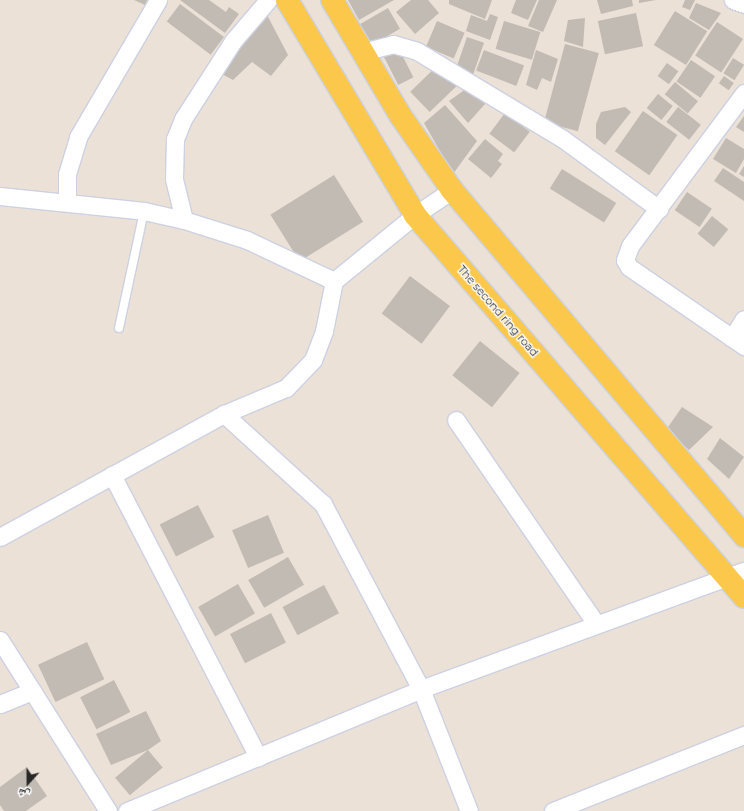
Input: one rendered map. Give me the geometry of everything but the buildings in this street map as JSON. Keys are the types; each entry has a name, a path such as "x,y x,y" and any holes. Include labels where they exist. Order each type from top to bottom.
{"main road":[{"name":"The second ring road","path":"287,0 415,215 736,573 744,597"},
{"path":"332,0 400,115 452,190 608,379 744,536"}],"street":[{"path":"67,201 67,174 78,137 158,0"},
{"path":"184,220 174,179 175,139 183,119 233,41 268,0"},
{"path":"362,52 393,44 424,54 563,139 659,208"},
{"path":"743,97 630,246 626,263 738,342 744,319"},
{"path":"0,537 224,414 286,388 306,370 324,331 334,281 415,215 452,190"},
{"path":"0,196 67,201 144,211 184,220 247,240 334,281"},
{"path":"224,414 323,504 421,689 469,811"},
{"path":"456,420 596,624"},
{"path":"112,475 258,756"},
{"path":"127,811 421,689 736,573"},
{"path":"0,640 108,811"},
{"path":"0,704 32,691"},
{"path":"553,811 744,735"}],"lane":[{"path":"119,328 144,211"}]}
